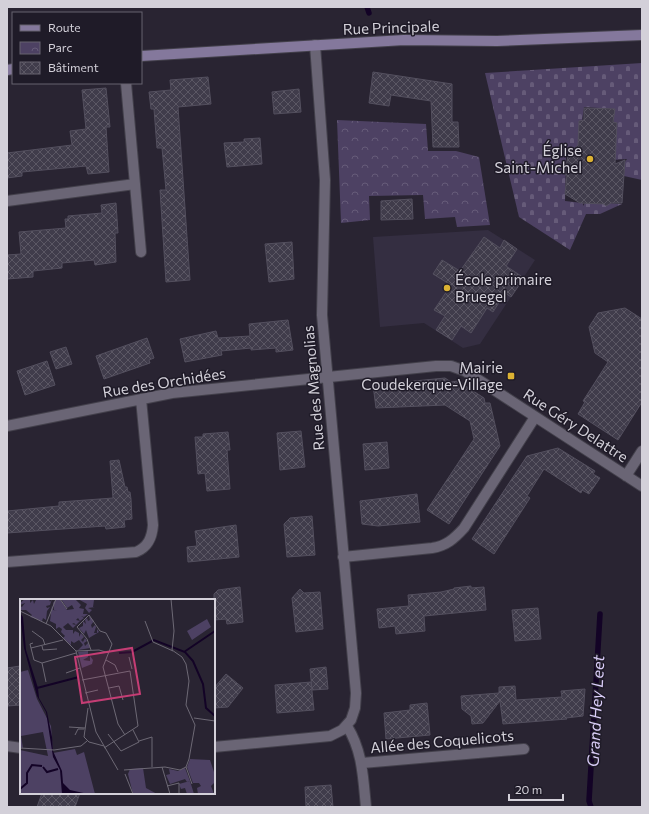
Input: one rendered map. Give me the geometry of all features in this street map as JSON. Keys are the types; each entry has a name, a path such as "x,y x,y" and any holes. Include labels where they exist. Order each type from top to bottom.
{"street":[{"name":"Rue Principale","path":"142,56 404,40 497,41 642,35"},
{"name":"Rue des Magnolias","path":"314,45 325,180 322,301 327,377 356,693 355,708 351,720 347,726"},
{"path":"126,84 141,252"},
{"path":"7,201 135,184"},
{"name":"Rue Géry Delattre","path":"327,377 436,366 451,366 465,371 642,486"},
{"name":"Rue des Orchidées","path":"7,426 141,399 213,388 327,377"},
{"path":"7,562 136,552 141,550 148,542 151,537 153,525 141,399"},
{"path":"343,557 436,548 452,541 464,528 535,417"},
{"path":"626,476 642,451"},
{"path":"215,747 330,736 347,726 358,746 362,763 366,807"},
{"path":"7,746 20,748"},
{"name":"Allée des Coquelicots","path":"362,763 524,749"}],"shaded area":[{"name":"École primaire Bruegel","path":"488,230 535,260 480,344 463,348 424,323 380,327 373,237"}],"green space":[{"path":"642,63 642,180 624,176 625,162 627,159 613,160 614,109 584,107 577,158 566,157 565,201 583,203 583,206 585,203 604,204 606,206 606,203 622,204 600,214 586,214 570,250 519,217 485,73"},
{"path":"337,120 426,124 428,151 456,151 479,157 490,225 457,227 455,217 425,219 423,195 369,196 370,220 341,223"}],"building":[{"path":"373,72 452,84 452,122 458,122 459,147 433,147 431,101 391,95 389,106 369,103"},
{"path":"208,77 211,104 178,107 190,280 166,282 160,190 166,190 162,148 157,148 154,109 151,109 149,92 171,90 170,80"},
{"path":"106,88 110,127 106,127 109,172 88,174 86,166 22,172 22,176 7,178 7,153 72,145 70,131 86,129 82,90"},
{"path":"299,89 301,112 274,114 272,92"},
{"name":"Église Saint-Michel","path":"584,108 615,109 613,122 617,123 615,164 625,160 622,203 611,203 606,206 604,204 580,203 565,194 567,175 565,175 568,155 578,145 579,121 584,120"},
{"path":"260,138 262,164 227,167 224,143 244,142 244,139"},
{"path":"412,199 413,219 381,220 381,201"},
{"path":"116,203 118,233 115,233 116,262 95,265 94,260 62,263 62,268 33,271 33,277 7,279 7,255 21,254 19,232 66,228 65,219 68,219 68,216 102,213 101,205"},
{"path":"484,237 500,248 504,240 517,249 506,266 524,278 511,297 505,293 493,312 487,308 471,333 461,326 452,340 436,330 445,316 434,310 451,285 433,274 442,260 460,271"},
{"path":"292,242 294,279 269,282 265,244"},
{"path":"625,308 642,319 642,402 618,440 578,414 585,402 583,401 608,362 595,353 589,327 598,313"},
{"path":"288,320 293,350 276,352 276,348 251,350 251,348 221,351 222,355 185,362 180,339 216,331 218,338 250,336 249,324"},
{"path":"147,338 154,358 149,360 150,363 104,379 96,356"},
{"path":"66,347 72,364 56,369 50,352"},
{"path":"47,361 55,385 25,395 17,371"},
{"path":"445,378 451,382 458,381 484,398 485,403 490,403 500,446 449,524 427,510 474,439 470,421 445,405 376,408 373,385"},
{"path":"301,431 305,467 280,470 277,433"},
{"path":"228,432 230,450 227,450 230,489 207,491 205,473 198,474 195,437 203,437 203,434"},
{"path":"387,442 389,468 365,470 363,444"},
{"path":"558,448 595,471 593,474 600,478 589,494 582,490 581,493 544,469 527,496 530,498 494,554 472,539 527,456"},
{"path":"119,460 125,487 127,487 128,492 130,492 131,499 132,519 124,520 125,527 106,529 105,526 7,533 7,511 59,506 59,502 113,498 110,461"},
{"path":"417,494 420,522 378,526 362,524 360,501"},
{"path":"312,516 315,555 287,557 284,524 290,518"},
{"path":"236,525 239,557 188,562 187,547 197,546 195,531"},
{"path":"471,586 471,588 484,587 486,610 424,616 425,631 396,634 395,626 379,628 377,609 409,606 408,595 441,592 454,588"},
{"path":"240,587 243,622 227,624 226,619 215,620 214,594 218,590"},
{"path":"300,589 304,593 320,592 323,629 296,632 292,598"},
{"path":"538,608 541,639 515,641 512,610"},
{"path":"20,666 20,705 7,706 7,668"},
{"path":"326,667 328,689 312,690 310,669"},
{"path":"226,674 243,688 228,707 215,708 215,687"},
{"path":"311,682 314,710 277,713 275,685"},
{"path":"515,686 516,700 562,697 561,691 585,689 583,716 566,718 567,719 503,724 500,701 483,723 472,724 471,716 462,709 461,696 499,693 499,687"},
{"path":"427,703 430,735 386,739 384,713 410,710 410,705"},
{"path":"331,785 333,807 306,807 305,787"},
{"path":"42,794 80,794 75,807 37,807"}],"waterway":[{"name":"Grand Hey Leet","path":"367,7 369,13"},
{"name":"Grand Hey Leet","path":"591,807 589,801 600,614"}],"place":[{"name":"Église Saint-Michel","path":"590,159"},
{"name":"École primaire Bruegel","path":"447,288"},
{"name":"Mairie Coudekerque-Village","path":"511,376"}]}
